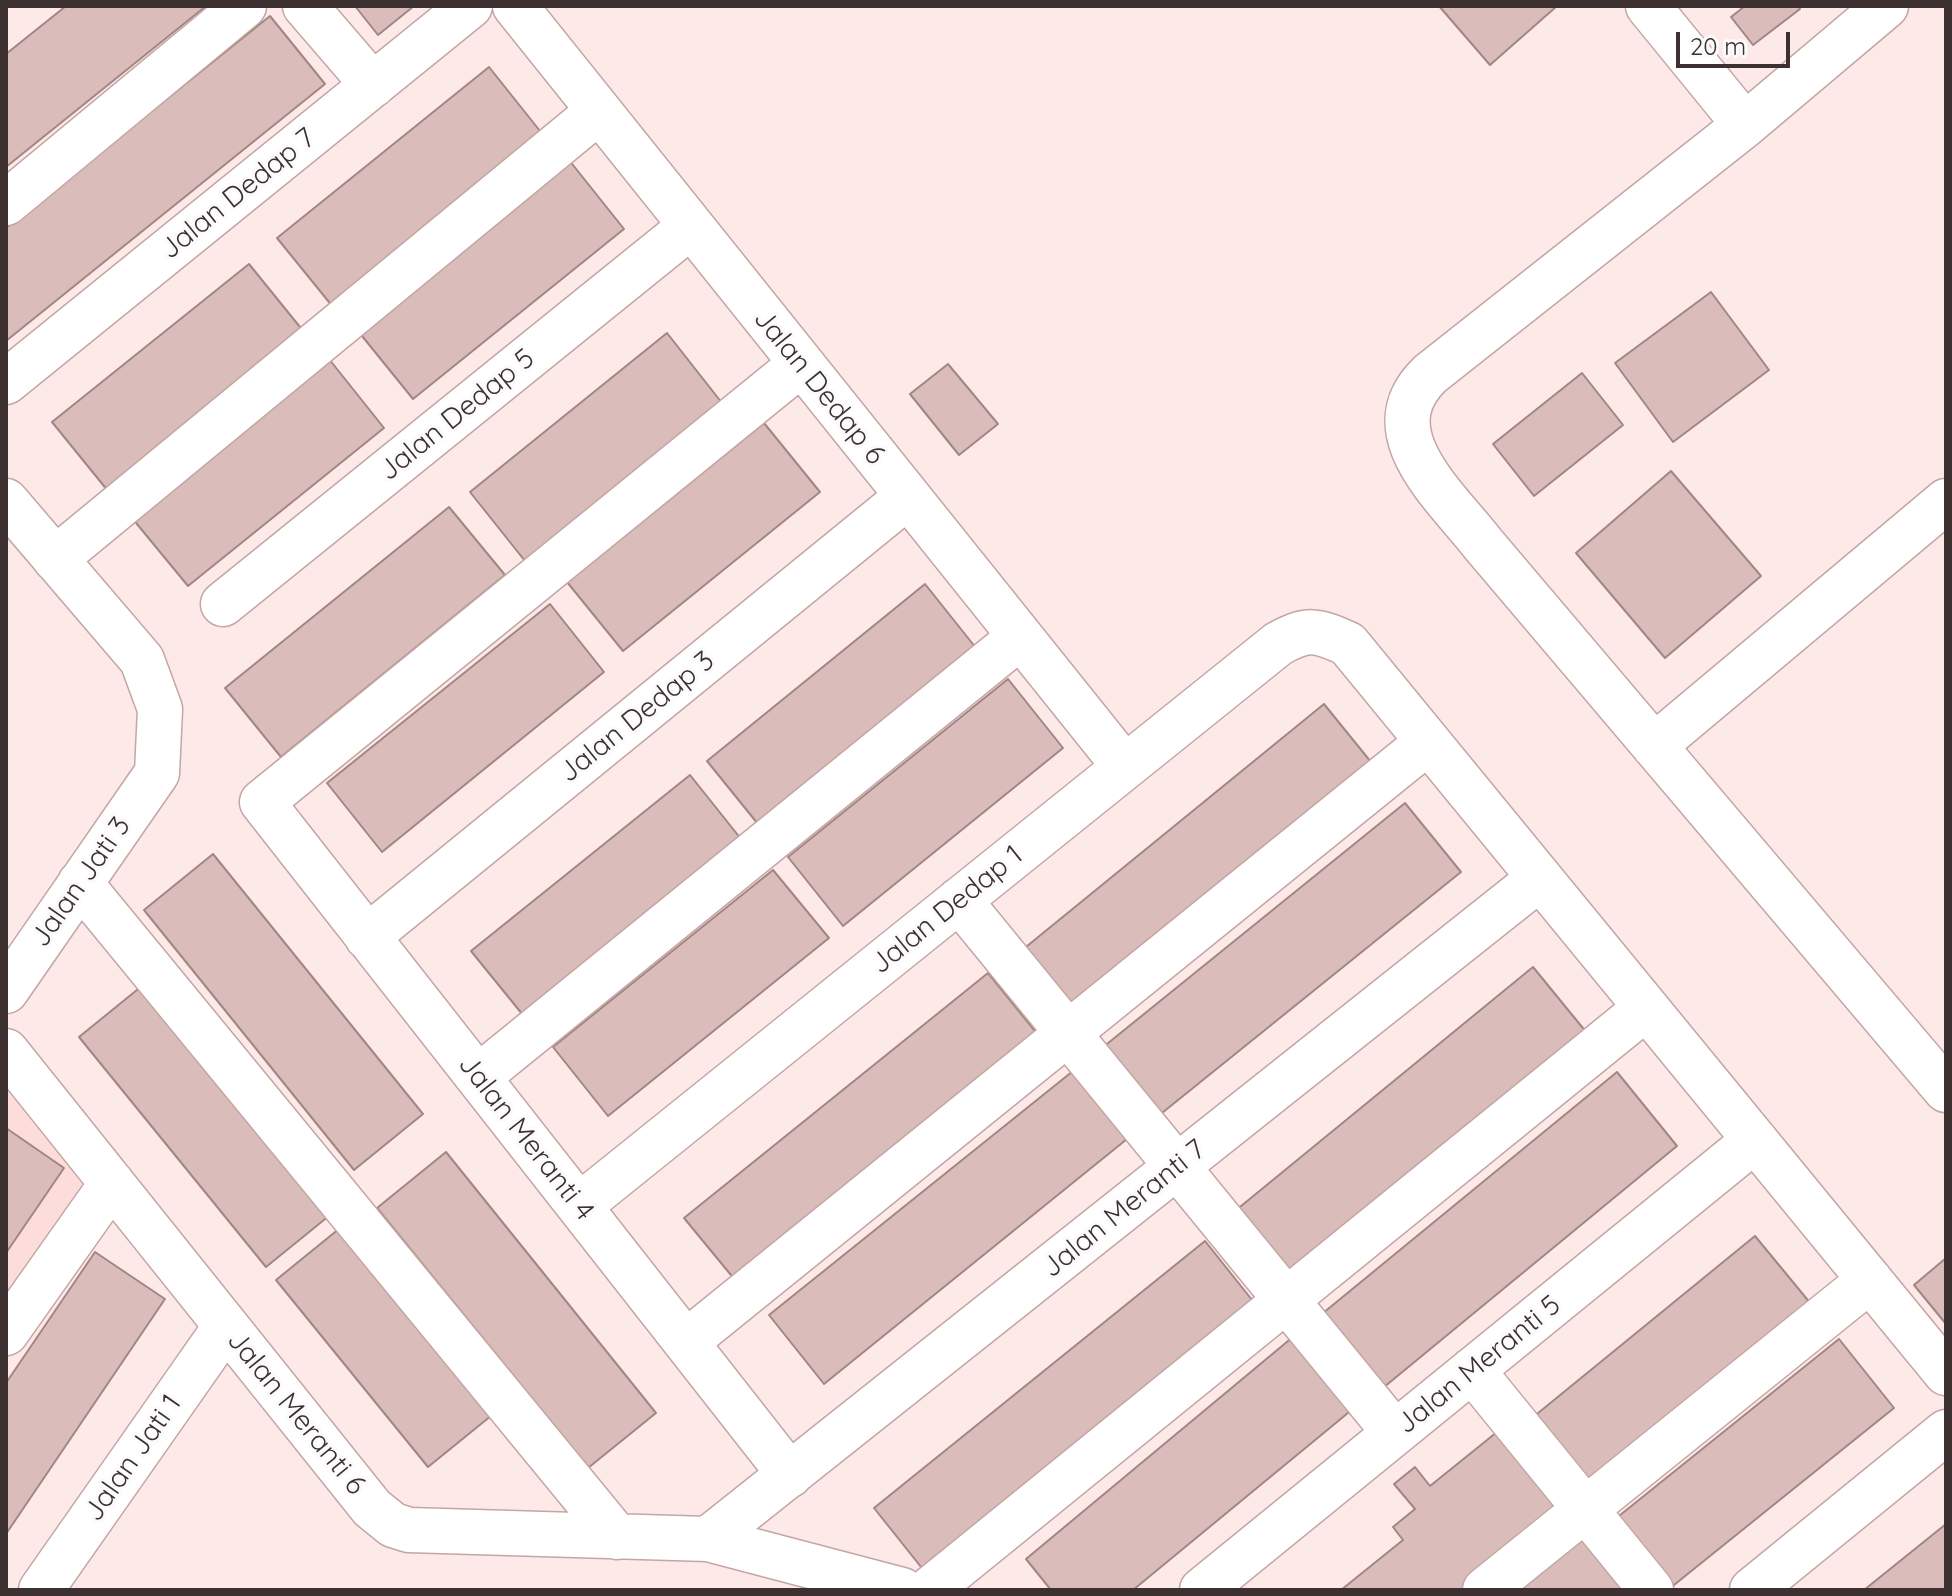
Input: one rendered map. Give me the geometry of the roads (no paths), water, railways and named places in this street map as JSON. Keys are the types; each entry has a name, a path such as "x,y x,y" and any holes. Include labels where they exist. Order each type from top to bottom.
{"street":[{"path":"6,203 244,6"},
{"path":"305,6 373,85"},
{"name":"Jalan Dedap 7","path":"6,382 470,6"},
{"name":"Jalan Dedap 6","path":"515,6 1125,767"},
{"path":"1648,6 1745,125"},
{"path":"1886,6 1745,125 1430,374 1415,389 1407,406 1407,438 1423,467 1483,544 1654,746 1938,1066"},
{"path":"6,501 55,559 599,111"},
{"name":"Jalan Dedap 5","path":"223,604 691,226"},
{"name":"Jalan Meranti 4","path":"790,1475 262,802 801,364"},
{"name":"Jalan Dedap 3","path":"367,937 907,497"},
{"path":"1654,746 1946,501"},
{"name":"Jalan Jati 3","path":"6,990 157,773 160,709 142,660 55,559"},
{"name":"Jalan Dedap 1","path":"579,1206 1278,644 1301,631 1323,633 1348,644 1428,742"},
{"path":"478,1077 1020,637"},
{"path":"686,1342 1428,742 1946,1373"},
{"name":"Jalan Meranti 7","path":"708,1539 1540,878"},
{"path":"80,883 617,1537"},
{"path":"959,900 1395,1433"},
{"path":"929,1590 1646,1008"},
{"name":"Jalan Meranti 6","path":"6,1051 372,1508 393,1525 409,1530 464,1533 708,1539 902,1590"},
{"name":"Jalan Meranti 5","path":"1202,1590 1755,1140"},
{"path":"6,1333 112,1183"},
{"path":"1485,1590 1870,1280"},
{"name":"Jalan Jati 1","path":"41,1590 226,1326"},
{"path":"1472,1370 1651,1590"},
{"path":"1752,1590 1946,1432"}]}
